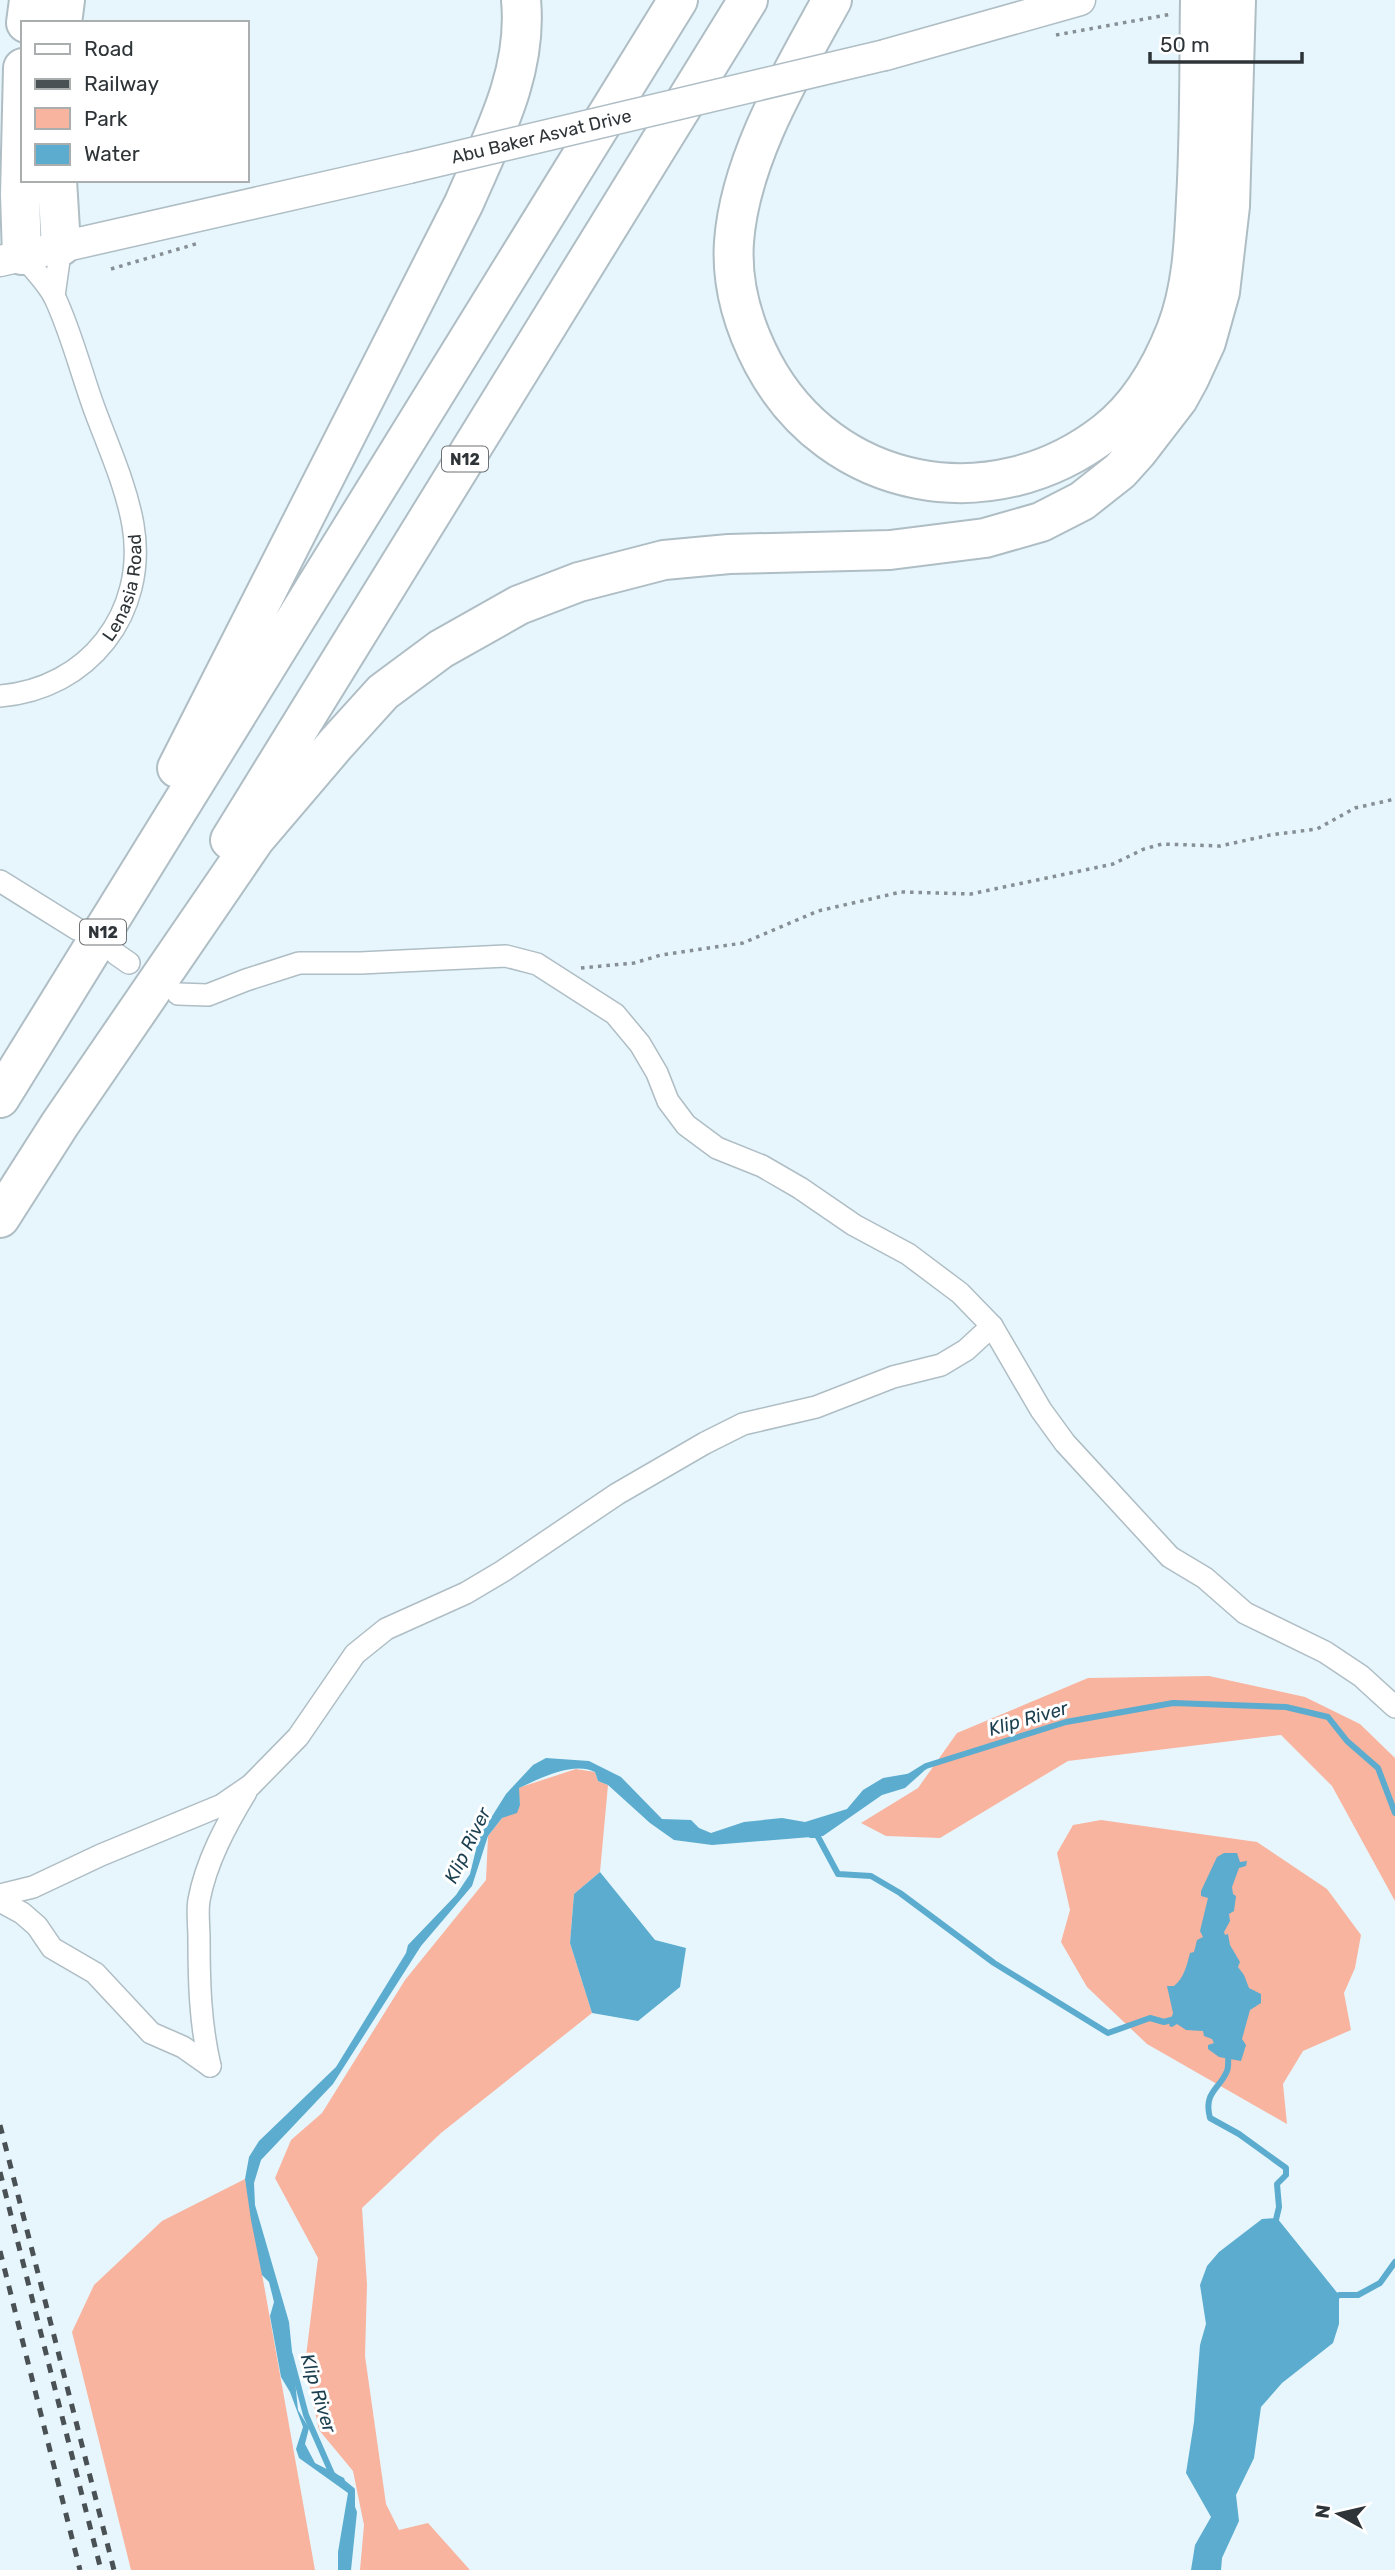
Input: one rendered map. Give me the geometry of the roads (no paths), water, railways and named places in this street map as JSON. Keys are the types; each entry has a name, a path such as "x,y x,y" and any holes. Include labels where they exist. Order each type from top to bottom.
{"highway":[{"path":"26,21 29,0"},
{"path":"62,21 65,0"},
{"path":"9,1084 195,734 464,203 491,144 514,82 520,47 521,0"},
{"name":"N12","path":"9,1084 678,0"},
{"name":"N12","path":"0,1219 60,1124 117,1022 748,0"},
{"path":"832,0 778,104 744,188 734,244 739,303 751,340 775,384 824,437 850,454 896,474 916,480 956,484 997,481 1037,471 1071,455 1108,430 1135,402 1160,366 1181,316 1194,250 1198,175 1200,4"},
{"path":"60,1124 256,839 383,692 441,649 519,605 579,582 664,560 729,554 890,550 985,538 1041,522 1082,501 1120,471 1165,416 1189,379 1206,342 1220,292 1230,206 1236,0"},
{"path":"11,258 20,182 21,144"},
{"path":"57,182 61,246"}],"main road":[{"name":"Abu Baker Asvat Drive","path":"11,258 409,168 885,55 1080,0"}],"street":[{"name":"Lenasia Road","path":"0,696 39,690 65,678 99,651 124,606 133,572 135,540 130,512 54,296 61,246"},
{"name":"Lenasia Road","path":"11,258 54,296"},
{"path":"0,881 77,929"},
{"path":"178,994 208,995 299,962 360,963 506,957 524,959 547,971 615,1014 640,1044 657,1073 668,1101 686,1125 716,1148 762,1166 854,1225 908,1254 960,1293 992,1326 1041,1410 1065,1443 1170,1557 1205,1578 1245,1613 1325,1652 1361,1675 1395,1707"},
{"path":"0,1895 33,1887 101,1855 222,1805 251,1785 298,1737 355,1654 386,1629 466,1592 503,1571 617,1494 743,1424 816,1407 893,1377 942,1365 966,1350 992,1326"},
{"path":"0,1901 22,1913 37,1926 52,1948 95,1973 151,2033 183,2047 210,2066 203,2038 199,1987 199,1901 222,1835 251,1785"}],"water":[{"path":"546,1758 589,1761 621,1777 662,1819 691,1820 699,1828 711,1833 744,1822 782,1818 805,1822 847,1809 863,1790 883,1778 924,1771 905,1788 882,1795 823,1836 712,1845 674,1840 650,1823 608,1785 598,1781 595,1772 586,1769 556,1772 519,1788 520,1805 517,1813 502,1818 488,1836 472,1886 421,1946 333,2084 261,2160 254,2183 255,2205 289,2322 298,2410 309,2428 305,2444 315,2463 344,2478 357,2512 351,2570 338,2570 338,2552 348,2493 299,2458 296,2449 303,2427 290,2392 281,2377 270,2316 274,2302 269,2282 262,2275 245,2179 249,2157 259,2141 336,2067 406,1953 408,1945 456,1895 470,1874 479,1837 506,1794 533,1765"},
{"path":"1224,1853 1237,1853 1240,1862 1247,1861 1246,1866 1239,1868 1232,1887 1236,1896 1234,1911 1229,1914 1230,1921 1224,1932 1225,1935 1228,1934 1230,1945 1240,1962 1238,1967 1249,1988 1261,1994 1261,2003 1250,2010 1242,2039 1246,2045 1241,2061 1219,2057 1208,2049 1208,2045 1214,2043 1212,2039 1204,2036 1203,2031 1186,2030 1177,2024 1169,2026 1173,2013 1167,1986 1174,1986 1180,1979 1197,1940 1203,1937 1200,1931 1208,1898 1201,1896 1201,1891 1217,1857"},
{"path":"600,1872 655,1940 686,1948 680,1987 638,2021 592,2013 570,1943 574,1894"},
{"path":"1277,2218 1339,2295 1339,2324 1333,2343 1282,2383 1261,2407 1254,2458 1236,2495 1239,2521 1222,2558 1221,2570 1191,2570 1195,2545 1211,2517 1186,2473 1194,2422 1200,2345 1206,2324 1200,2285 1207,2266 1219,2252 1262,2219"}],"waterway":[{"name":"Klip River","path":"910,1776 926,1766 1066,1722 1173,1703 1286,1707 1328,1717 1347,1741 1378,1768 1395,1813"},
{"path":"811,1835 817,1835 838,1874 871,1876 900,1893 994,1963 1108,2033 1150,2018 1164,2022 1178,2018"},
{"path":"1228,2053 1227,2071 1210,2096 1210,2118 1239,2134 1286,2168 1286,2175 1277,2184 1279,2207 1275,2224"},
{"path":"1333,2300 1339,2295 1358,2295 1380,2283 1395,2262"},
{"name":"Klip River","path":"290,2355 306,2415 332,2474 352,2490 352,2509"}],"railway":[{"path":"0,2125 114,2570"},
{"path":"0,2172 101,2570"},
{"path":"0,2251 80,2570"}]}
